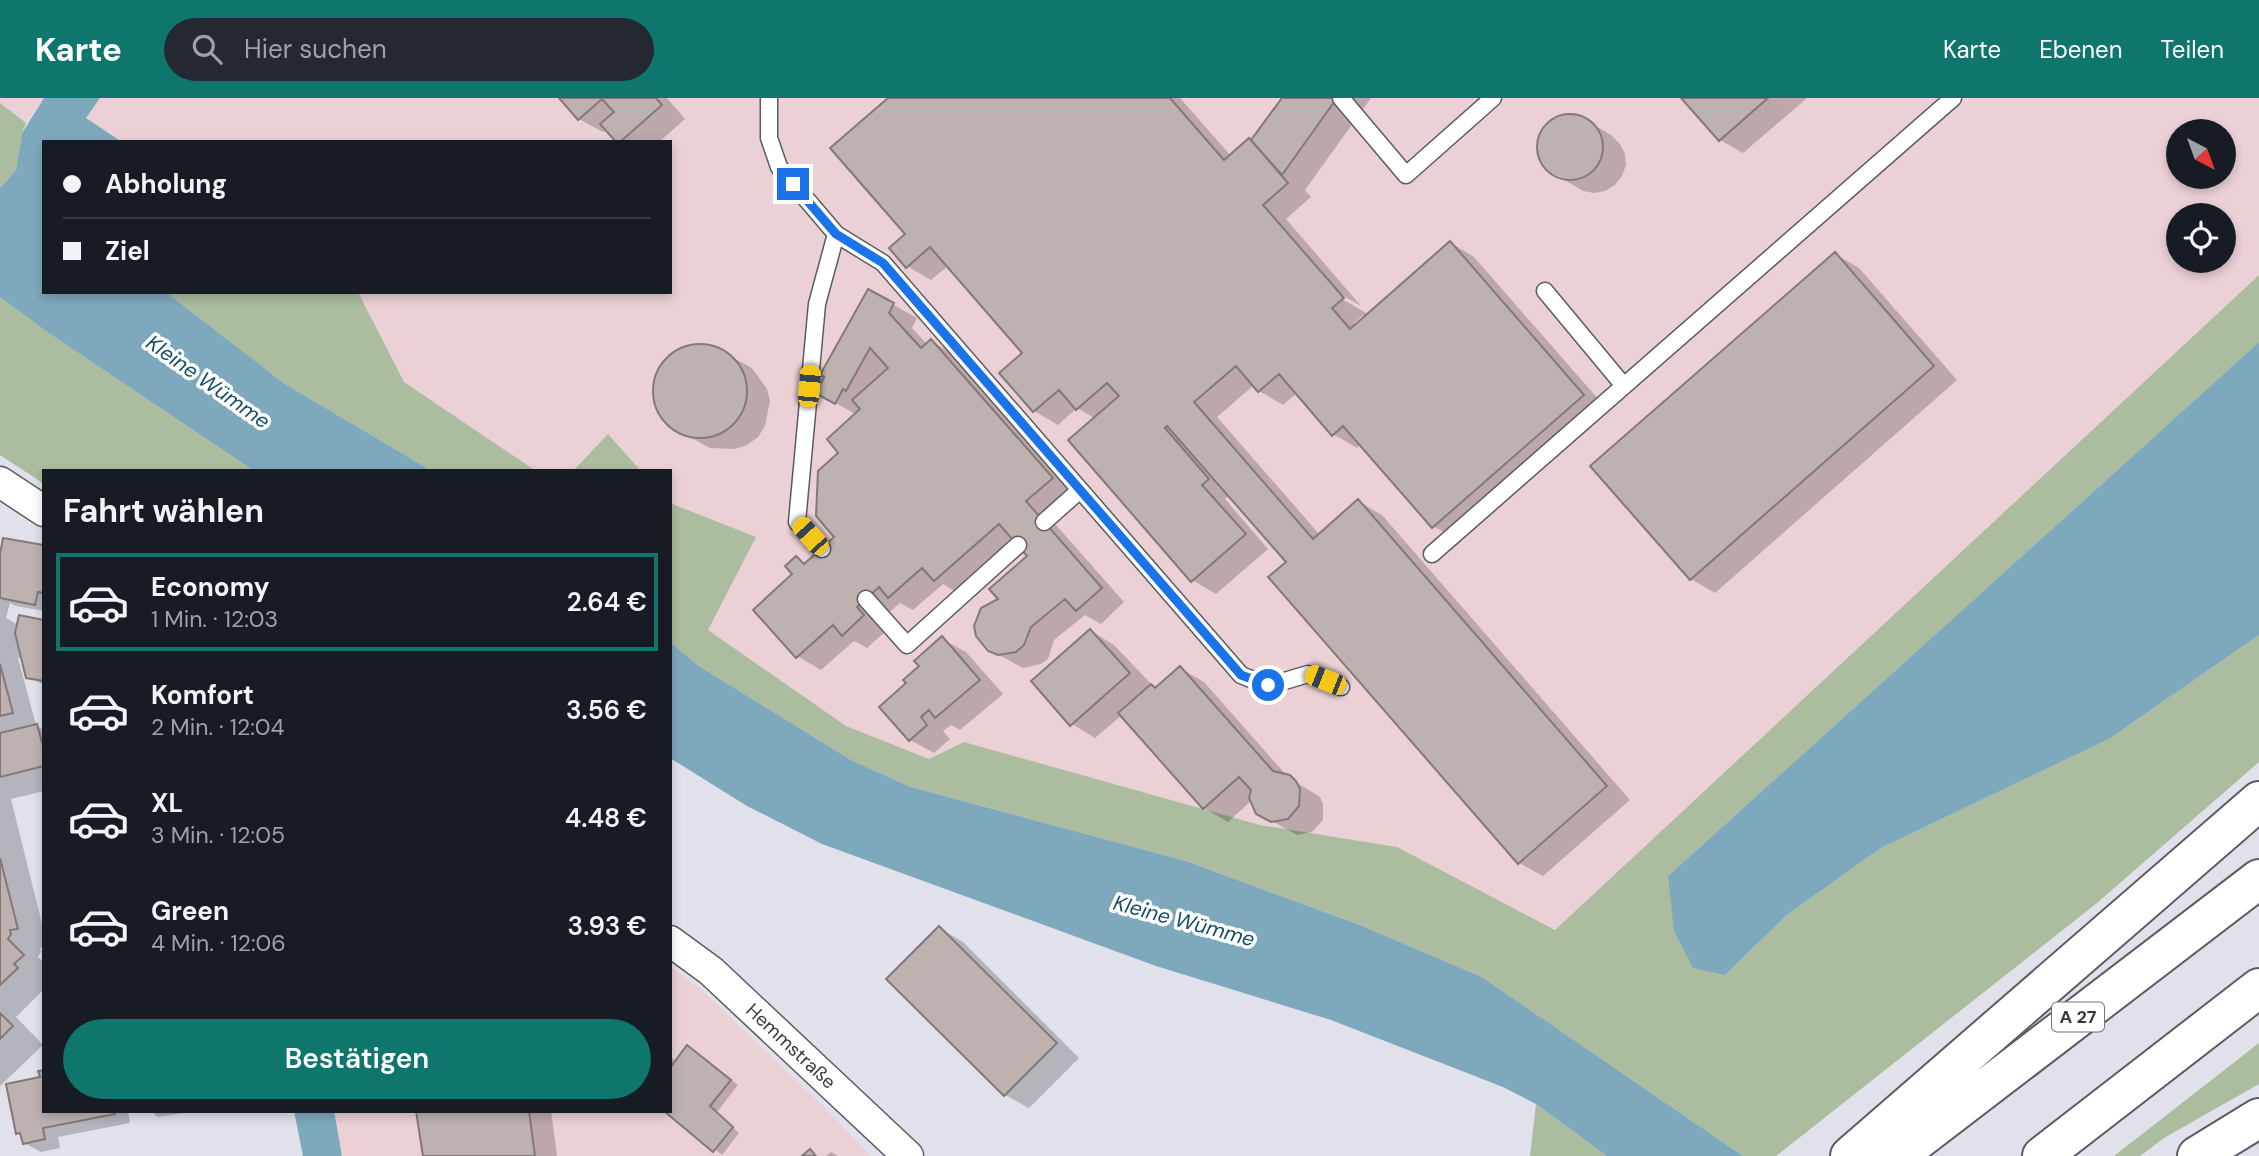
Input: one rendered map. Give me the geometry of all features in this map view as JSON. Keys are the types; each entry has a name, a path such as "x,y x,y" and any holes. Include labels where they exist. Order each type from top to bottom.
{"highway":[{"path":"1874,1148 2033,999 2259,801"},
{"name":"A 27","path":"1874,1148 2259,879"},
{"path":"2042,1156 2259,988"},
{"path":"2197,1156 2259,1118"}],"street":[{"path":"0,482 42,510"},
{"name":"Hemmstraße","path":"672,942 711,971 908,1156"}],"lane":[{"path":"769,98 769,138 779,167 836,234 883,263 1241,675 1268,685 1308,674 1341,687"},
{"path":"1341,98 1406,175 1493,98"},
{"path":"1432,554 1952,98"},
{"path":"822,549 797,522 817,304 836,234"},
{"path":"1545,291 1624,386"},
{"path":"1044,522 1080,490"},
{"path":"866,599 907,645 1018,545"}],"shaded area":[{"path":"0,98 44,98 26,123 0,103"},
{"path":"100,98 2259,98 2259,275 1555,930 1397,847 1260,825 929,759 846,726 707,630 756,537 672,504 672,469 639,469 608,434 575,469 533,469 404,382 359,294 672,294 672,140 119,140 86,118"},
{"path":"672,968 705,993 871,1156 342,1156 334,1113 672,1113"}],"green space":[{"path":"0,103 26,123 16,170 0,188"},
{"path":"2259,275 2259,342 1668,876 1725,975 1787,915 1881,848 2109,739 2259,635 2259,762 2097,903 1776,1156 1743,1156 1482,977 1360,925 1186,861 911,787 851,760 699,666 672,644 672,504 756,537 708,630 846,726 929,759 964,742 1260,825 1397,847 1555,930"},
{"path":"169,294 359,294 404,382 533,469 429,469 285,384"},
{"path":"0,297 50,334 251,469 42,469 42,483 0,455"},
{"path":"608,434 639,469 575,469"},
{"path":"2259,1043 2259,1084 2164,1138 2140,1156 2114,1156"},
{"path":"1536,1104 1607,1156 1530,1156"}],"water":[{"name":"Kleine Wümme","path":"44,98 100,98 86,118 119,140 42,140 42,294 169,294 285,384 429,469 251,469 50,334 0,297 0,188 16,170 22,133"},
{"path":"2259,342 2259,635 2109,739 1881,848 1787,915 1725,975 1693,968 1674,931 1668,876"},
{"name":"Kleine Wümme","path":"672,644 699,666 851,760 911,787 1186,861 1360,925 1482,977 1743,1156 1607,1156 1536,1104 1503,1087 1331,1020 1156,966 822,844 747,806 672,759"},
{"path":"294,1113 334,1113 342,1156 303,1156"}],"building":[{"path":"559,98 656,98 662,105 622,140 614,140 600,124 614,112 602,99 578,120"},
{"path":"888,98 1170,98 1224,160 1249,138 1288,183 1263,205 1344,298 1332,308 1350,329 1450,241 1584,395 1432,528 1343,426 1332,436 1279,374 1258,392 1236,366 1194,402 1313,539 1358,499 1607,786 1518,864 1268,577 1286,562 1167,426 1165,428 1209,479 1202,485 1246,534 1191,582 1068,440 1119,396 1107,383 1076,410 1059,390 1033,412 999,373 1022,353 930,247 906,268 889,248 905,234 830,148"},
{"path":"1282,98 1337,98 1282,175 1251,140"},
{"path":"1681,98 1768,98 1719,141"},
{"path":"1570,114 1593,124 1603,147 1593,170 1570,180 1547,170 1537,147 1547,124"},
{"path":"1835,252 1934,366 1690,580 1590,466"},
{"path":"868,289 894,303 889,313 921,348 931,339 1053,478 1026,501 1102,588 1076,611 1065,599 1031,627 1024,645 1016,652 998,655 988,651 976,636 974,626 981,608 998,599 989,589 1027,556 999,524 934,581 922,568 888,598 879,587 857,607 864,615 842,636 833,625 796,658 753,610 792,574 785,566 796,556 804,564 834,537 816,516 818,471 838,453 827,439 860,409 852,400 888,368 870,348 846,391 843,389 835,404 815,393 824,377 820,375"},
{"path":"700,344 718,348 733,358 743,373 747,391 743,409 733,424 718,434 700,438 682,434 667,424 657,409 653,391 657,373 667,358 682,348"},
{"path":"3,538 42,545 42,593 38,592 35,605 0,598 0,554"},
{"path":"19,615 42,620 42,681 26,678 15,633"},
{"path":"1090,629 1130,673 1070,726 1031,681"},
{"path":"942,636 980,680 935,718 929,710 921,717 927,725 909,741 879,707 906,683 903,680 919,666 914,661"},
{"path":"0,664 13,713 0,716"},
{"path":"1180,666 1273,771 1290,775 1296,781 1300,789 1299,806 1288,819 1271,822 1256,814 1249,798 1251,790 1239,777 1203,809 1118,713 1151,684 1155,688"},
{"path":"37,724 42,743 42,766 0,777 0,733"},
{"path":"0,858 18,929 10,930 8,939 24,955 14,964 18,968 0,985"},
{"path":"939,926 1057,1043 1004,1096 886,979"},
{"path":"0,1013 13,1026 0,1039"},
{"path":"687,1045 731,1080 710,1106 733,1127 713,1152 666,1113 672,1113 672,1065"},
{"path":"42,1070 42,1113 115,1114 43,1128 45,1139 23,1144 20,1133 16,1134 6,1084 40,1077 38,1071"},
{"path":"416,1113 529,1113 535,1156 423,1156"},
{"path":"810,1149 816,1156 802,1156"}],"route":[{"path":"793,184 836,234 883,263 1241,675 1268,685"}]}
